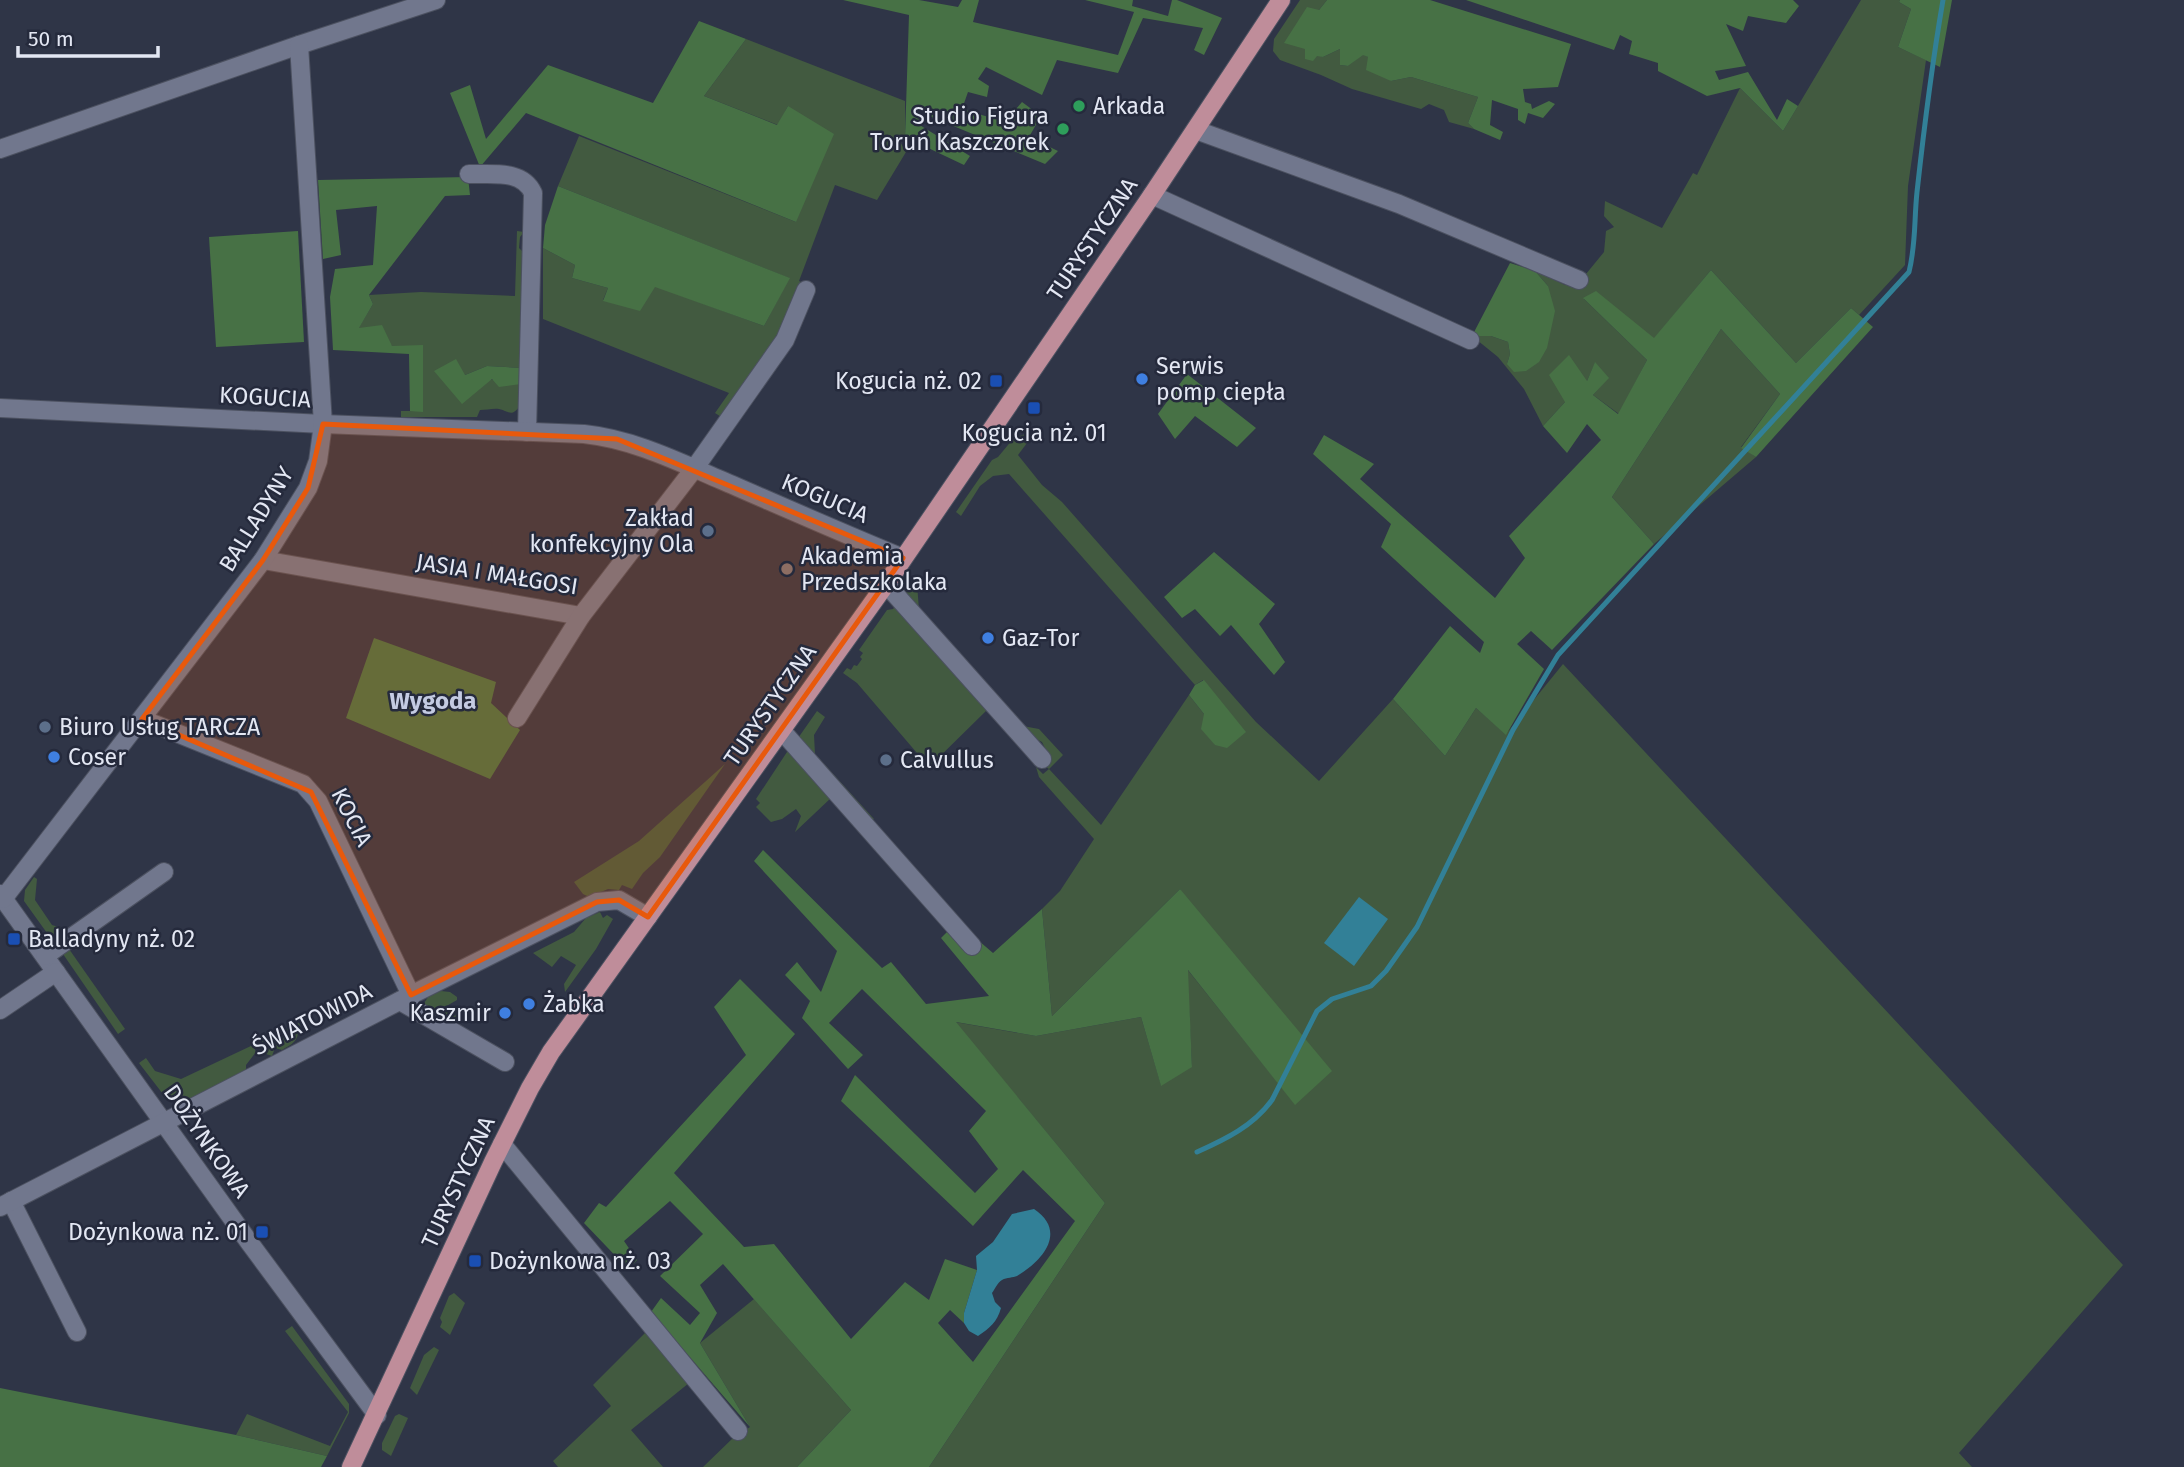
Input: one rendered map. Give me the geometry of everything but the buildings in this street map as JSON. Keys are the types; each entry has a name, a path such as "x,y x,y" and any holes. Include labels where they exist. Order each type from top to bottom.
{"main road":[{"name":"TURYSTYCZNA","path":"351,1467 502,1144 551,1052 886,584 1196,130 1281,0"}],"street":[{"path":"0,149 436,0"},
{"name":"BALLADYNY","path":"2,896 264,560 308,488 318,461 323,424 299,45"},
{"path":"1196,130 1399,204 1579,280"},
{"path":"469,174 516,176 525,181 533,193 527,432"},
{"path":"1152,195 1470,340"},
{"name":"JASIA I MAŁGOSI","path":"264,560 580,617 694,469 785,340 806,290"},
{"name":"KOGUCIA","path":"0,408 606,437 627,442 694,469 903,558"},
{"path":"886,584 1042,759"},
{"path":"517,718 580,617"},
{"name":"KOCIA","path":"142,719 303,784 311,792 318,801 406,998"},
{"path":"782,731 972,946"},
{"path":"45,956 164,872"},
{"name":"DOŻYNKOWA","path":"2,896 249,1242 377,1415"},
{"name":"ŚWIATOWIDA","path":"5,1204 597,902 619,900 648,918"},
{"path":"0,1010 56,972"},
{"path":"406,998 505,1062"},
{"path":"502,1144 738,1431"},
{"path":"5,1204 77,1332"}],"highlighted area":[{"path":"323,424 617,439 903,558 648,917 619,900 597,902 411,995 311,792 142,719 263,560 308,488"}],"green space":[{"path":"843,0 919,0 958,7 962,0 979,0 973,22 1118,55 1134,12 1085,0 1133,0 1132,6 1168,16 1172,0 1177,0 1222,18 1204,55 1194,50 1203,28 1143,18 1118,73 1057,60 1042,95 986,67 978,79 989,86 987,97 968,92 962,109 1005,122 1022,102 1041,116 1029,137 1058,151 1045,164 922,113 918,124 970,156 964,165 905,137 909,15"},
{"path":"1300,0 1327,0 1319,10 1305,49 1323,57 1340,49 1340,65 1348,66 1363,54 1391,81 1411,77 1478,97 1468,123 1474,129 1449,122 1444,110 1429,104 1421,109 1352,89 1280,60 1273,51 1274,39"},
{"path":"1327,0 1430,0 1571,44 1558,87 1523,89 1525,102 1531,104 1532,109 1549,101 1555,104 1543,118 1528,113 1525,124 1518,120 1518,109 1492,100 1490,125 1503,132 1500,140 1474,129 1468,123 1478,97 1411,77 1391,81 1366,70 1368,57 1363,55 1348,66 1340,65 1340,49 1323,57 1317,56 1313,61 1305,59 1305,49 1284,43 1307,7 1319,10"},
{"path":"1466,0 1793,0 1799,6 1786,23 1748,16 1743,31 1726,24 1746,66 1715,71 1719,80 1748,72 1777,120 1787,99 1798,106 1783,131 1740,88 1707,96 1658,71 1658,63 1629,54 1632,41 1620,35 1614,50"},
{"path":"1861,0 1900,0 1899,2 1911,9 1898,47 1926,60 1908,186 1905,265 1859,315 1851,308 1796,363 1711,270 1654,339 1596,292 1584,299 1647,360 1619,414 1593,395 1608,378 1595,363 1587,381 1543,426 1524,389 1498,357 1472,336 1491,336 1508,342 1510,354 1507,364 1548,286 1535,271 1565,285 1573,284 1586,274 1604,252 1606,231 1614,227 1604,216 1605,201 1662,228 1693,173 1697,175 1740,88 1783,131"},
{"path":"1952,0 1940,67 1898,47 1911,9 1899,2"},
{"path":"699,21 746,39 704,96 777,125 788,106 834,134 796,222 526,113 480,167 450,93 470,85 486,139 548,65 653,103"},
{"path":"746,39 905,101 905,137 899,140 906,152 877,200 835,185 799,281 817,289 804,286 781,336 723,418 715,413 729,393 543,319 543,248 575,265 572,278 608,288 603,300 655,286 764,326 789,278 558,186 579,136 796,222 788,106 778,125 704,96"},
{"path":"468,177 470,195 445,196 369,295 373,304 359,328 382,325 392,346 423,345 423,412 410,411 409,354 333,350 330,297 335,269 373,265 377,206 336,210 341,255 323,259 318,180"},
{"path":"558,186 790,278 764,326 655,287 640,311 603,301 608,288 572,278 575,265 543,248 545,225"},
{"path":"298,231 304,342 216,347 209,237"},
{"path":"517,231 524,232 520,237 519,248 523,252 521,368 487,366 465,375 434,371 521,384 520,406 513,413 497,409 480,410 477,417 401,417 401,411 423,411 423,346 392,346 358,329 373,304 369,295 421,292 515,296"},
{"path":"1510,263 1535,271 1548,286 1555,311 1547,348 1539,362 1526,371 1514,372 1507,364 1510,354 1508,342 1491,336 1472,336"},
{"path":"1711,270 1796,363 1851,308 1873,327 1756,457 1741,448 1780,394 1721,329 1612,497 1654,544 1552,650 1531,631 1517,644 1544,669 1506,735 1476,708 1445,756 1393,699 1450,626 1480,653 1484,642 1381,547 1391,524 1313,454 1324,435 1374,464 1360,479 1495,598 1525,558 1509,536 1601,440 1587,424 1567,453 1543,426 1565,402 1549,375 1569,355 1587,381 1595,362 1609,378 1593,395 1618,414 1647,360 1583,298 1596,291 1654,338"},
{"path":"1721,329 1780,394 1741,447 1756,457 1654,544 1612,497"},
{"path":"456,359 465,375 487,366 521,368 521,384 499,387 492,379 462,404 434,371"},
{"path":"1187,374 1256,428 1237,447 1195,416 1175,439 1158,414"},
{"path":"1025,434 1033,435 1018,455 1042,485 1062,502 1256,722 1319,781 1393,699 1445,756 1476,708 1506,734 1563,664 2123,1265 1959,1453 1972,1467 929,1467 1105,1203 955,1022 1036,1036 1141,1017 1161,1085 1192,1066 1187,969 1295,1104 1180,889 1052,1016 1042,909 1060,891 1094,839 1039,777 1036,767 1043,774 1049,769 1101,825 1189,695 1204,714 1215,745 1203,680 1195,685 1009,474 993,476 980,486 961,516 956,512 992,460 998,457 1013,439"},
{"path":"1214,552 1275,604 1259,624 1285,662 1274,675 1231,625 1220,636 1195,609 1182,618 1164,597"},
{"path":"916,576 920,578 917,583 919,610 905,594"},
{"path":"896,605 983,704 986,711 929,767 857,683 843,673 847,668 851,670 854,665 857,666 863,653 859,650 887,610"},
{"path":"924,615 1023,726 1039,729 1063,755 1049,769 1045,766 1045,748 1042,742 1030,736"},
{"path":"374,638 496,682 491,703 520,730 490,779 346,718"},
{"path":"1204,680 1246,732 1227,748 1215,745 1201,729 1204,714 1189,695 1195,685"},
{"path":"817,711 825,717 814,735 815,754 874,819 869,820 796,741"},
{"path":"792,751 832,797 795,832 801,816 796,809 782,819 771,822 756,807 760,803 756,799 787,752"},
{"path":"725,764 660,857 643,873 632,889 622,885 619,890 608,889 589,897 583,894 574,882 639,841"},
{"path":"763,850 882,968 891,962 926,1004 989,996 941,938 957,922 993,953 1042,909 1052,1016 1180,889 1332,1071 1295,1105 1188,970 1192,1067 1161,1086 1141,1017 1036,1036 956,1022 1105,1203 929,1467 797,1467 851,1410 723,1264 700,1285 717,1313 700,1343 750,1427 651,1312 661,1298 690,1325 700,1313 660,1276 703,1234 670,1201 624,1241 637,1260 628,1269 584,1223 599,1203 606,1207 746,1055 714,1007 740,979 795,1034 674,1173 744,1247 774,1244 851,1339 905,1282 929,1300 945,1259 977,1270 964,1313 964,1323 950,1310 938,1323 973,1362 1075,1221 1023,1170 973,1226 841,1101 855,1075 975,1193 998,1169 969,1131 986,1111 862,989 829,1023 863,1055 848,1069 802,1018 810,1001 785,975 797,962 821,992 837,951 754,861"},
{"path":"34,877 37,879 35,900 52,925 65,929 52,940 24,901 25,890"},
{"path":"600,912 603,918 607,915 613,919 596,949 565,992 564,984 576,965 561,956 552,967 533,953 574,932 586,918"},
{"path":"69,949 125,1029 118,1034 63,954"},
{"path":"441,991 450,992 457,997 457,1000 443,1008 454,1016 458,1014 464,1018 456,1024 423,1005 428,997"},
{"path":"299,1023 302,1031 298,1029 294,1042 282,1050 275,1048 272,1056 266,1054 259,1042"},
{"path":"253,1045 256,1052 246,1065 246,1071 188,1101 184,1096 166,1098 139,1063 146,1058 155,1071 181,1079"},
{"path":"454,1293 465,1303 450,1335 440,1327 440,1318 449,1296"},
{"path":"754,1299 851,1410 797,1467 703,1467 733,1438 750,1427 700,1343"},
{"path":"292,1326 349,1404 349,1413 327,1456 236,1435 247,1414 330,1446 348,1412 285,1331"},
{"path":"646,1332 689,1383 631,1430 663,1467 558,1467 553,1461 611,1406 593,1385"},
{"path":"434,1347 439,1350 417,1395 410,1388 424,1355"},
{"path":"0,1388 327,1456 321,1467 0,1467"},
{"path":"399,1414 408,1418 391,1456 382,1450 382,1443 395,1416"}],"water":[{"path":"1359,897 1388,919 1354,966 1324,943"},
{"path":"1034,1209 1049,1226 1048,1245 1036,1262 1027,1269 997,1284 992,1293 1001,1308 992,1324 978,1336 969,1331 964,1323 964,1313 977,1270 976,1256 993,1242 1012,1214"}],"waterway":[{"path":"1197,1152 1238,1131 1265,1109 1317,1011 1332,999 1371,986 1386,971 1417,927 1513,730 1558,655 1909,272 1925,120 1943,0"}],"place":[{"name":"Arkada","path":"1079,106"},
{"name":"Studio Figura Toruń Kaszczorek","path":"1063,129"},
{"name":"Serwis pomp ciepła","path":"1142,379"},
{"name":"Kogucia nż. 02","path":"996,381"},
{"name":"Kogucia nż. 01","path":"1034,408"},
{"name":"Zakład konfekcyjny Ola","path":"708,531"},
{"name":"Akademia Przedszkolaka","path":"787,569"},
{"name":"Gaz-Tor","path":"988,638"},
{"name":"Biuro Usług TARCZA","path":"45,727"},
{"name":"Coser","path":"54,757"},
{"name":"Calvullus","path":"886,760"},
{"name":"Balladyny nż. 02","path":"14,939"},
{"name":"Żabka","path":"529,1004"},
{"name":"Kaszmir","path":"505,1013"},
{"name":"Dożynkowa nż. 01","path":"262,1232"},
{"name":"Dożynkowa nż. 03","path":"475,1261"}],"district":[{"name":"Wygoda","path":"433,701"}]}
